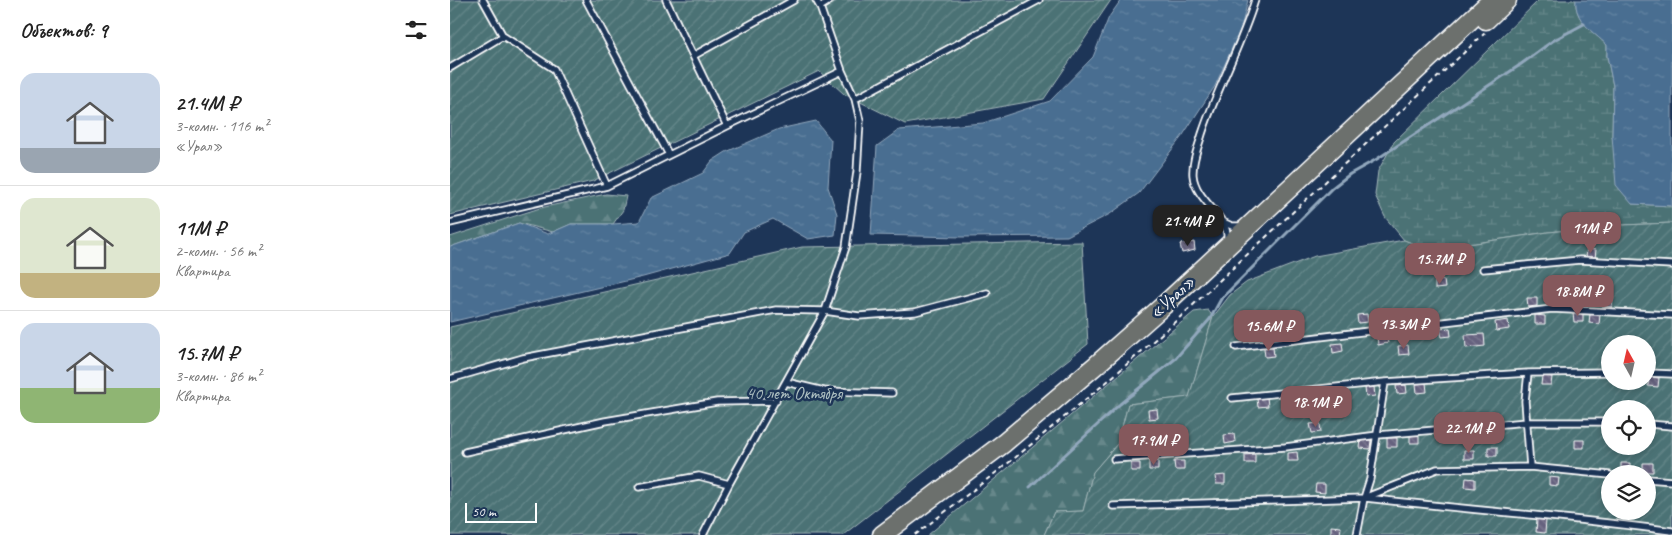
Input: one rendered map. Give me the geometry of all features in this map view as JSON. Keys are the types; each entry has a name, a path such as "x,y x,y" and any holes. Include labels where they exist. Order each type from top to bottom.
{"highway":[{"name":"«Урал»","path":"882,535 1011,437 1095,366 1492,0"},
{"name":"«Урал»","path":"900,535 1010,451 1110,367 1171,313 1507,0"}],"lane":[{"path":"484,0 503,36 554,69 607,186"},
{"path":"586,0 669,155"},
{"path":"666,0 727,126"},
{"path":"693,56 794,0"},
{"path":"704,535 729,484 825,311 846,247 857,172 860,121 855,99 842,71 816,0"},
{"path":"820,7 831,0"},
{"path":"855,99 1039,0"},
{"path":"1254,221 1236,227 1229,226 1222,221 1203,199 1197,188 1193,177 1193,164 1211,107 1233,59 1255,0"},
{"path":"450,68 503,36"},
{"path":"450,223 607,186 842,71"},
{"path":"1222,221 1228,235 1227,242 1222,250"},
{"path":"1482,270 1580,260 1672,265"},
{"path":"450,379 523,358 776,310 825,311 859,316 915,312 987,293"},
{"path":"1236,347 1552,309 1672,316"},
{"path":"1232,398 1385,382 1528,373 1601,372"},
{"path":"1528,373 1524,401 1528,422 1530,467"},
{"path":"1656,373 1672,374"},
{"path":"786,382 824,392 892,393"},
{"path":"1357,535 1364,498 1370,479 1385,382"},
{"path":"465,452 605,421 717,402 776,401"},
{"path":"1114,460 1285,448 1378,435 1528,422 1601,422"},
{"path":"1656,425 1672,426"},
{"path":"1364,498 1437,469 1530,467 1601,474"},
{"path":"639,487 699,476 729,484"},
{"path":"1656,480 1672,481"},
{"path":"1113,506 1364,498 1672,531"}],"path":[{"path":"915,535 1016,457 1109,380 1184,313 1485,32"}],"green space":[{"path":"450,0 1111,0 1044,99 905,124 844,94 819,71 593,181 450,215"},
{"path":"1539,0 1576,0 1576,7 1581,20 1607,45 1607,56 1613,86 1612,136 1632,204 1672,206 1672,223 1622,225 1548,232 1430,250 1404,240 1385,217 1375,195 1378,171 1394,142"},
{"path":"606,194 626,196 623,210 613,224 571,224 553,232 519,223 450,247 450,237 540,208"},
{"path":"1672,223 1672,535 1044,535 1054,512 1083,511 1093,472 1118,443 1128,404 1189,397 1213,317 1230,295 1247,282 1315,256 1404,240 1430,250 1548,232 1622,225"},
{"name":"40 лет Октября","path":"1082,242 1088,344 843,535 450,535 450,327 802,247"},
{"path":"1208,310 1213,317 1189,397 1128,404 1118,443 1093,472 1083,511 1054,512 1044,535 928,535 1194,312"}],"water":[{"path":"1121,0 1248,0 1241,28 1215,86 1183,135 1139,193 1110,214 1067,236 962,237 871,235 877,146 899,130 983,123 1050,101 1093,57 1109,17"},
{"path":"1576,0 1672,0 1672,206 1632,204 1616,185 1612,136 1613,86 1607,56 1607,45 1581,20 1576,7"},
{"path":"816,121 831,140 828,187 837,214 835,235 808,239 773,219 744,232 730,253 643,277 450,322 450,247 519,223 548,234 571,224 639,222 651,198 703,173 712,161 726,152 779,129"}],"building":[{"path":"1194,242 1195,250 1182,253 1180,244"},
{"path":"1587,249 1596,250 1595,258 1586,258"},
{"path":"1444,280 1445,288 1435,289 1435,281"},
{"path":"1563,293 1564,301 1554,302 1553,294"},
{"path":"1603,297 1613,298 1612,307 1602,306"},
{"path":"1527,298 1537,298 1537,306 1528,307"},
{"path":"1573,313 1583,313 1583,322 1574,322"},
{"path":"1367,314 1368,322 1358,323 1357,315"},
{"path":"1590,314 1600,315 1599,324 1589,323"},
{"path":"1535,315 1545,316 1545,324 1535,324"},
{"path":"1508,320 1509,329 1496,331 1495,322"},
{"path":"1279,327 1280,336 1270,337 1269,328"},
{"path":"1450,328 1451,336 1442,337 1440,329"},
{"path":"1484,334 1485,346 1466,348 1465,335"},
{"path":"1386,335 1388,343 1378,345 1377,336"},
{"path":"1342,343 1343,351 1333,353 1332,344"},
{"path":"1408,345 1409,354 1399,355 1398,346"},
{"path":"1273,347 1274,356 1265,357 1264,348"},
{"path":"1542,376 1552,377 1551,385 1541,385"},
{"path":"1656,378 1659,378 1658,387 1656,387"},
{"path":"1426,383 1427,392 1417,393 1416,384"},
{"path":"1406,385 1407,393 1397,394 1396,386"},
{"path":"1374,387 1375,396 1366,397 1365,388"},
{"path":"1267,397 1268,406 1258,407 1257,399"},
{"path":"1298,397 1299,405 1290,407 1289,398"},
{"path":"1157,409 1158,418 1149,419 1148,410"},
{"path":"1320,423 1321,432 1312,433 1310,424"},
{"path":"1234,434 1235,442 1225,444 1224,435"},
{"path":"1410,435 1419,435 1419,443 1410,443"},
{"path":"1387,438 1397,438 1397,447 1387,447"},
{"path":"1361,439 1371,440 1370,449 1360,448"},
{"path":"1575,440 1584,440 1584,448 1575,448"},
{"path":"1488,447 1497,447 1497,456 1488,456"},
{"path":"1464,450 1474,450 1474,459 1464,459"},
{"path":"1297,452 1298,461 1288,461 1288,453"},
{"path":"1255,454 1255,463 1245,463 1245,455"},
{"path":"1149,461 1158,461 1158,470 1149,470"},
{"path":"1174,461 1184,461 1184,470 1175,470"},
{"path":"1131,463 1140,463 1140,471 1131,471"},
{"path":"1621,463 1630,463 1630,465 1621,465"},
{"path":"1643,463 1653,463 1653,465 1643,465"},
{"path":"1225,475 1225,484 1216,484 1215,476"},
{"path":"1549,477 1559,478 1558,486 1549,485"},
{"path":"1466,478 1475,479 1475,488 1465,487"},
{"path":"1316,484 1325,484 1325,493 1315,492"},
{"path":"1537,519 1546,520 1545,533 1536,532"},
{"path":"1331,526 1341,527 1340,535 1331,535"}],"waterway":[{"path":"1030,487 1120,404 1175,359 1210,319 1221,299 1332,188 1350,174 1377,159 1517,67 1554,40 1584,24"}]}
